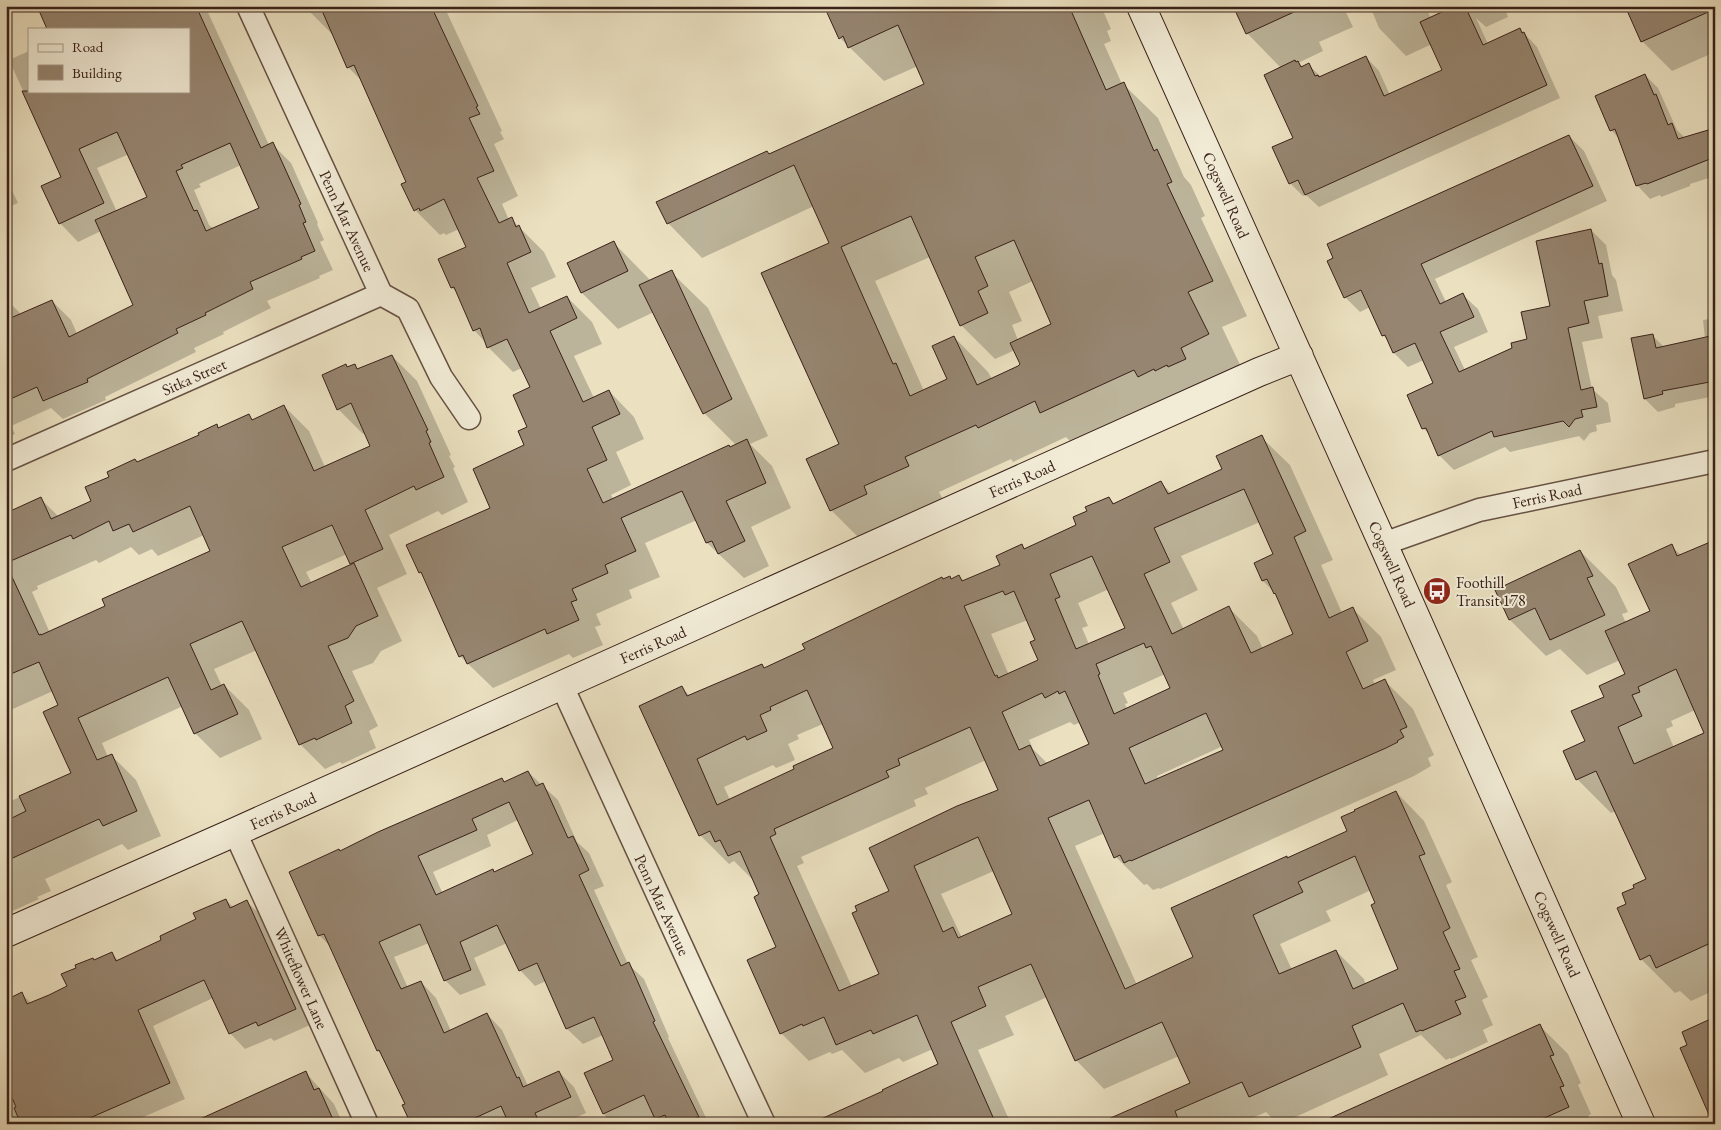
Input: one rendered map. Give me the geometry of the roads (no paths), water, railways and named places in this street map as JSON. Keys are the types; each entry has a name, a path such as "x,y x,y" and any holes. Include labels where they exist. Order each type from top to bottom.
{"street":[{"name":"Penn Mar Avenue","path":"248,6 381,294"},
{"name":"Cogswell Road","path":"1141,6 1641,1124"},
{"path":"381,294 408,309 441,377 469,418"},
{"name":"Sitka Street","path":"6,460 381,294"},
{"name":"Ferris Road","path":"6,933 562,686 1258,372 1299,356"},
{"name":"Ferris Road","path":"1383,544 1479,510 1715,461"},
{"name":"Penn Mar Avenue","path":"562,686 764,1124"},
{"name":"Whiteflower Lane","path":"235,832 367,1124"}],"place":[{"name":"Foothill Transit 178","path":"1437,591"}]}
